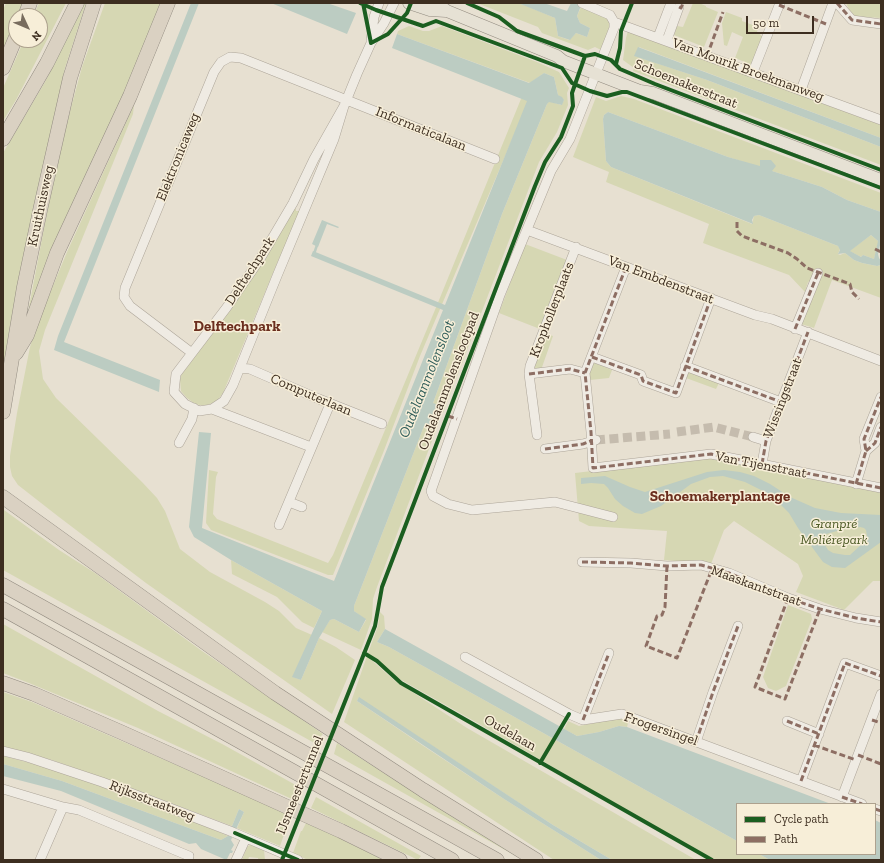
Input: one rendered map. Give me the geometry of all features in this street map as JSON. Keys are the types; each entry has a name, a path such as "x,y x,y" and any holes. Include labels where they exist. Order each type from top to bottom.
{"highway":[{"path":"3,139 47,63 78,3"},
{"name":"Kruithuisweg","path":"3,412 24,287 41,206 70,78 94,3"},
{"path":"12,359 27,335 57,253 130,96 168,3"},
{"path":"3,68 11,48"},
{"path":"3,497 281,697 423,790 536,860"},
{"path":"3,585 497,860"},
{"path":"3,609 452,860"},
{"path":"3,683 34,694 123,733 341,831 400,860"}],"main road":[{"name":"Schoemakerstraat","path":"409,3 430,10 447,12 557,56 565,55 598,71 642,84 652,93 881,180"},
{"name":"Schoemakerstraat","path":"436,3 447,12"}],"street":[{"name":"Delftechpark","path":"371,43 374,17 379,3"},
{"name":"Delftechpark","path":"194,408 185,404 174,392 176,374 227,307 260,259 293,202 314,159 345,103 371,43 384,23 394,3"},
{"path":"753,72 780,3"},
{"path":"800,90 833,3"},
{"path":"837,3 852,20 881,24"},
{"name":"Van Mourik Broekmanweg","path":"584,4 610,15 614,22 662,38 881,120"},
{"path":"662,38 675,5"},
{"path":"613,517 555,502 472,510 448,504 433,496 431,491 459,414 485,335 551,171 570,139 598,71 614,28 614,22"},
{"name":"Elektronicaweg","path":"192,353 130,306 124,297 124,288 214,72 221,62 230,57 241,58 345,103"},
{"name":"Delftechpark","path":"212,409 224,401 240,368 334,139 345,103"},
{"name":"Informaticalaan","path":"345,103 495,159"},
{"name":"Van Embdenstraat","path":"527,230 755,315 772,319 795,329 808,332 881,361"},
{"name":"Krophollerplaats","path":"529,374 530,366 576,247"},
{"path":"545,449 582,444 594,440 585,373 626,267"},
{"path":"795,329 818,273"},
{"path":"592,357 641,374 643,381 676,393 711,298"},
{"name":"Wissingstraat","path":"762,464 766,441 808,332"},
{"path":"685,366 781,402"},
{"name":"Computerlaan","path":"240,368 250,369 330,404 382,424"},
{"path":"537,434 529,374 570,369 585,373"},
{"path":"856,484 866,451 864,439 881,397"},
{"path":"279,525 330,404"},
{"path":"179,443 192,419 194,408 199,411 212,409 311,447"},
{"path":"866,451 875,443 881,427"},
{"path":"753,437 766,441"},
{"name":"Van Tijenstraat","path":"594,440 593,468 711,454 881,488"},
{"path":"290,499 303,505"},
{"name":"Maaskantstraat","path":"582,562 701,566 729,574 788,598 820,609 856,618 881,622"},
{"path":"696,742 738,626"},
{"path":"465,658 569,714 583,720 609,653"},
{"path":"801,781 845,663 881,676"},
{"path":"842,797 881,694"},
{"name":"Frogersingel","path":"583,720 622,714 859,803"},
{"path":"872,720 881,724"},
{"path":"787,721 819,734"},
{"name":"Rijksstraatweg","path":"3,751 27,757 102,782 295,858"},
{"path":"3,789 63,807 79,810 189,856 188,860"},
{"path":"40,860 63,807"},
{"path":"236,860 246,838"}],"green space":[{"path":"6,3 24,3 22,8 8,8 8,40 3,52 3,10"},
{"path":"39,3 66,3 48,38 48,8 37,8"},
{"path":"84,3 86,3 65,68 53,133 3,372 3,153 45,82"},
{"path":"105,3 162,3 117,114 27,317 58,156 82,67"},
{"path":"477,3 518,3 529,7 555,18 558,36 569,40 576,33 587,37 590,28 580,23 577,16 581,7 606,18 609,20 610,26 601,50 595,47 588,50 542,33 538,27"},
{"path":"693,3 699,3 718,12 704,47 674,35 677,26 683,27"},
{"path":"846,3 881,3 881,18 852,16"},
{"path":"726,12 742,18 742,21 758,27 757,32 763,37 752,65 735,58 743,37 732,32 727,46 724,45 722,23"},
{"path":"409,26 423,31 429,31 442,26 537,62 559,72 569,88 567,93 568,105 557,132 539,162 443,413 438,411 433,403 502,214 547,104 549,101 561,105 564,100 558,95 554,77 544,73 530,83 397,34 398,31"},
{"path":"628,31 881,125 881,138 639,47 635,56 707,80 881,147 881,165 633,71 634,68 623,60"},
{"path":"20,48 43,48 16,100 3,121 3,88"},
{"path":"523,94 529,100 420,356 383,453 333,575 328,575 211,530 206,523 209,470 218,472 216,477 213,514 217,519 328,563 333,555 437,305"},
{"path":"621,96 634,99 881,193 881,212 847,200 822,187 728,157 608,112 604,115 606,161 611,167 752,224 754,216 759,215 838,246 840,249 838,254 840,255 845,253 854,260 862,263 877,266 881,265 881,298 832,280 814,328 801,324 818,278 808,282 805,292 789,275 703,243 709,224 606,182 609,172 573,157 596,97 606,101"},
{"path":"134,105 133,114 45,330 39,351 43,379 56,398 157,498 165,511 180,549 210,572 265,602 279,611 296,628 312,635 293,677 301,680 319,638 355,660 332,714 146,583 18,485 12,476 10,456 30,347 36,327 67,252"},
{"path":"294,208 296,211 301,211 278,261 223,393 217,401 205,406 195,404 181,391 180,380 182,372"},
{"path":"871,235 878,241 874,259 863,255 861,257 849,251"},
{"path":"525,244 567,260 540,329 499,313"},
{"path":"546,334 553,336 541,370 533,370"},
{"path":"593,362 612,370 609,378 590,380 589,373"},
{"path":"690,369 720,381 716,389 686,378"},
{"path":"438,425 377,587 373,599 372,619 361,650 322,632 330,620 334,619 359,632 366,620 354,611 354,606 424,426"},
{"name":"Granpré Moliérepark","path":"711,457 881,491 881,581 873,581 844,610 796,592 803,576 798,564 734,521 724,530 711,564 664,560 667,531 589,526 579,521 575,473"},
{"path":"4,510 59,550 95,573 202,651 323,734 318,745 3,570"},
{"path":"231,560 322,611 314,628 302,622 277,597 232,574"},
{"path":"788,605 811,614 812,619 786,686 776,691 768,688 763,677"},
{"path":"380,612 384,616 385,629 377,642 389,647 736,840 736,855 761,855 770,860 712,860 396,677 368,653 378,626"},
{"path":"3,624 158,711 224,745 301,788 296,801 138,728 3,673"},
{"path":"367,656 394,680 467,728 696,860 612,860 553,825 359,698 357,701 422,745 601,860 554,860 344,722"},
{"path":"3,692 32,702 291,815 280,846 237,828 244,812 239,809 232,826 52,760 3,747"},
{"path":"620,718 629,720 627,727 619,726 599,732 577,736 564,729 568,721 579,726"},
{"path":"337,743 390,777 523,860 334,754"},
{"path":"3,756 42,766 150,802 228,836 221,840 62,781 3,764"},
{"path":"316,797 421,856 418,860 311,808"},
{"path":"306,823 384,860 308,860 293,853 301,831"},
{"path":"251,844 264,850 265,860 258,860 258,858 249,857 248,860 242,860 247,847"}],"water":[{"path":"191,3 199,3 64,342 160,380 159,392 54,350 58,336"},
{"path":"271,3 327,3 356,13 347,34"},
{"path":"518,3 544,3 567,11 571,3 582,3 577,16 580,23 590,28 587,37 576,33 570,40 558,36 555,18"},
{"name":"Oudelaanmolensloot","path":"397,34 529,83 544,73 554,77 558,95 564,100 562,105 549,102 547,104 502,214 433,403 440,406 439,411 442,412 440,420 438,425 424,426 354,606 354,611 366,619 359,632 334,619 330,620 319,638 301,680 292,677 322,611 231,560 194,537 189,527 199,432 211,433 202,528 334,581 443,310 311,256 313,251 445,305 527,101 392,48"},
{"path":"638,47 881,138 881,147 707,80 634,56"},
{"path":"608,112 728,157 760,166 760,160 771,160 776,166 772,171 822,187 847,200 881,212 881,241 878,254 881,265 877,266 862,263 854,260 845,253 838,254 840,250 838,246 759,215 754,216 752,220 753,224 611,167 606,161 604,115","holes":["871,235 878,241 874,259 863,255 861,257 850,251"]},
{"path":"322,220 339,227 338,228 327,224 318,247 312,244"},
{"path":"724,470 754,476 790,497 815,508 841,513 881,515 881,542 845,568 832,567 823,562 789,513 771,495 745,482 723,476 710,477 691,484 661,506 642,514 635,513 623,506 615,499 604,484 581,484 581,478 605,476 645,492 707,472","holes":["864,528 867,536 862,544 850,555 833,553 828,550 823,540 826,534 844,529"]},
{"path":"385,629 577,736 599,732 619,726 627,727 828,803 736,803 736,840 389,647 377,642"},
{"path":"359,697 553,825 612,860 601,860 504,799 357,701"},
{"path":"3,764 62,781 221,840 228,836 239,809 244,812 231,840 234,845 231,850 233,851 227,859 224,859 201,849 196,843 189,844 61,791 3,776"},
{"path":"876,820 881,823 881,860 770,860 761,855 876,855"}],"waterway":[{"path":"314,254 317,245"}],"tunnel":[{"path":"677,432 714,427 753,437"},
{"path":"596,440 670,434"}],"marked path":[{"path":"679,7 681,8 683,3"},
{"path":"837,3 852,20 881,24"},
{"path":"779,5 826,24"},
{"path":"707,56 723,12"},
{"path":"737,222 737,231 742,236 788,253 807,268 850,284 852,292 859,299"},
{"path":"875,249 881,252"},
{"path":"626,267 585,373 593,468 711,454 881,488"},
{"path":"795,329 818,273"},
{"path":"592,357 641,375 643,381 676,393 711,298"},
{"path":"762,464 766,441 808,332"},
{"path":"685,366 781,402"},
{"path":"529,374 570,369 585,373"},
{"path":"856,484 866,451 864,439 881,397"},
{"path":"448,416 457,419"},
{"path":"866,451 875,443 881,427"},
{"path":"545,449 583,444 591,441"},
{"path":"582,562 631,563 667,566 701,565 729,573 788,598 820,609 856,618 881,622"},
{"path":"667,566 665,607 662,615 657,616 646,646 677,658 712,569"},
{"path":"788,598 755,687 785,699 820,609"},
{"path":"696,742 738,626"},
{"path":"583,720 609,653"},
{"path":"801,781 845,663 881,676"},
{"path":"872,720 881,723"},
{"path":"787,721 819,734"},
{"path":"814,745 856,760"},
{"path":"858,755 881,764"},
{"path":"842,797 859,803"},
{"path":"876,809 881,811"}],"cycle path":[{"path":"360,3 423,26 436,21 562,68 572,83 590,91 607,96 627,92 881,188"},
{"path":"363,3 371,43 388,34 407,13 411,3"},
{"path":"467,3 499,17 517,31 585,56 595,54 611,60 620,69 655,84 881,170"},
{"path":"616,64 620,48 621,31 632,3"},
{"name":"Oudelaanmolenslootpad","path":"282,860 375,626 382,587 535,186 545,162 561,137 573,106 572,93 585,56"},
{"name":"Oudelaan","path":"364,653 377,661 401,683 712,860"},
{"path":"540,763 569,714"},
{"path":"235,833 298,860"}],"district":[{"name":"Delftechpark","path":"237,327"},
{"name":"Schoemakerplantage","path":"720,497"}]}
